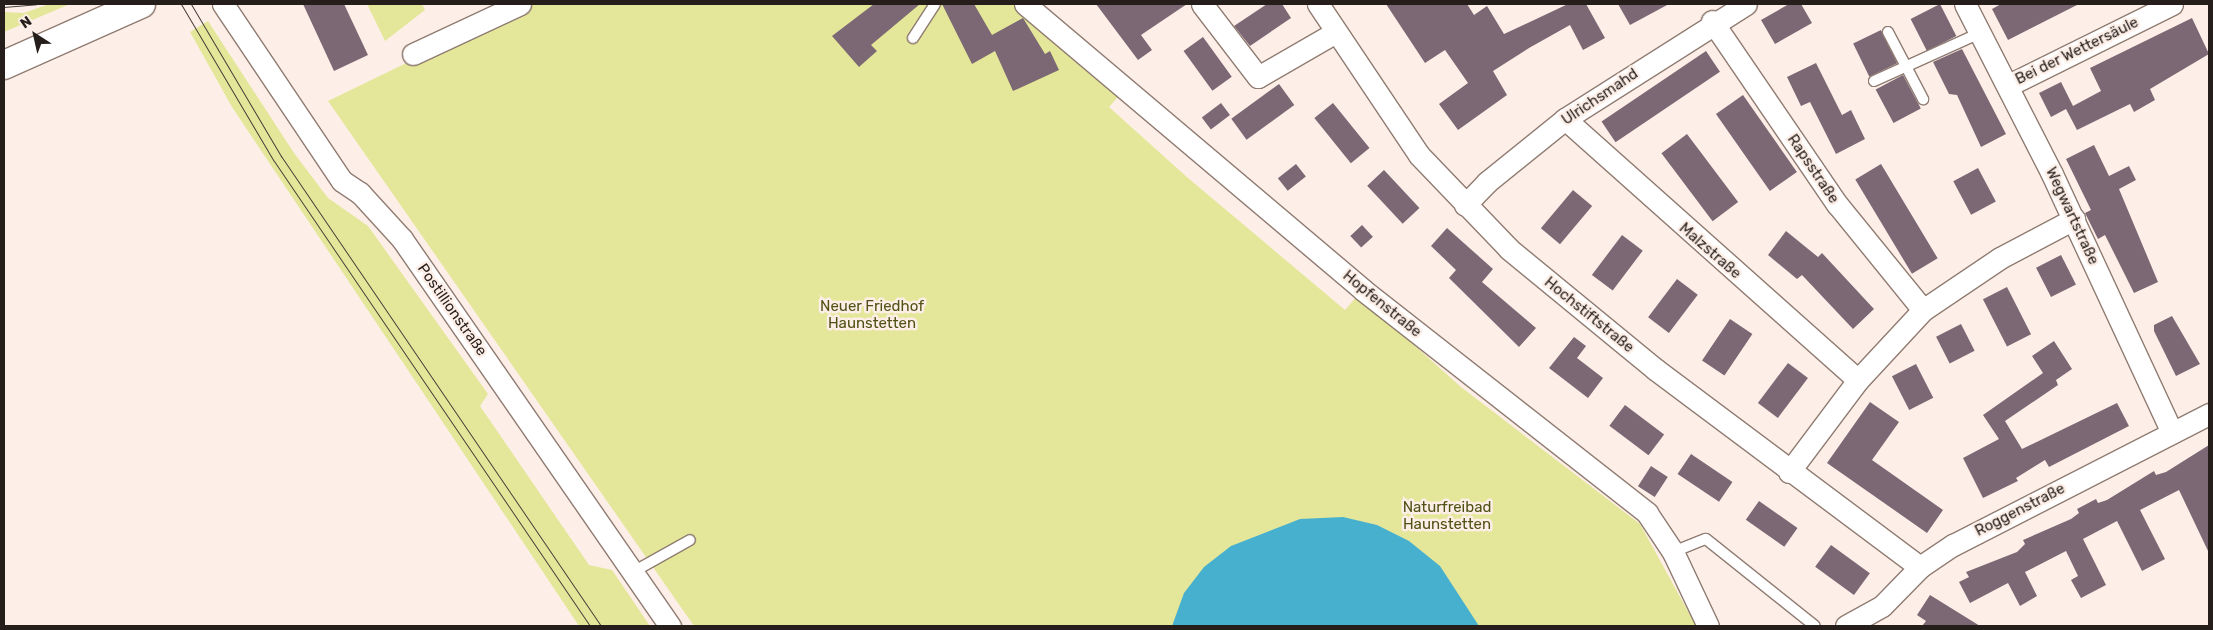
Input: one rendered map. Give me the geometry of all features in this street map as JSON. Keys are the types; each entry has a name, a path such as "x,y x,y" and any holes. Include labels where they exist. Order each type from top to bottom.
{"main road":[{"path":"4,65 141,4"}],"street":[{"name":"Postillionstraße","path":"223,4 342,181 360,194 402,239 670,626"},
{"path":"413,54 520,4"},
{"name":"Hopfenstraße","path":"1025,4 1363,290 1646,513 1673,552 1708,626"},
{"path":"1202,4 1258,77 1336,32"},
{"name":"Hochstiftstraße","path":"1318,4 1418,155 1508,250 1789,472 1920,567"},
{"name":"Ulrichsmahd","path":"1466,205 1487,182 1565,119 1712,21 1746,4"},
{"name":"Wegwartstraße","path":"1965,4 2008,85 2074,219 2172,432"},
{"name":"Bei der Wettersäule","path":"2008,85 2172,4"},
{"name":"Rapsstraße","path":"1712,21 1837,204 1923,310"},
{"name":"Malzstraße","path":"1565,119 1858,380"},
{"path":"1789,472 1858,380 1923,310 2000,258 2074,219"},
{"name":"Roggenstraße","path":"1846,626 1882,606 1920,567 1952,545 2209,414"}],"lane":[{"path":"913,38 935,4"},
{"path":"1888,32 1923,99"},
{"path":"1874,81 1980,33"},
{"path":"1673,552 1706,539 1815,626"},
{"path":"633,572 690,540"}],"green space":[{"path":"49,4 70,4 4,32 4,12 24,13"},
{"path":"367,4 422,4 425,10 385,41"},
{"name":"Neuer Friedhof Haunstetten","path":"528,4 1025,4 1125,89 1109,107 1188,178 1345,310 1358,295 1461,387 1640,524 1696,626 694,626 328,101"},
{"path":"208,21 294,153 328,198 368,226 488,394 480,406 589,565 612,570 650,626 579,626 232,107 190,32"}],"water":[{"path":"1343,517 1377,525 1409,541 1440,566 1479,626 1172,626 1184,593 1204,567 1231,546 1300,519"}],"building":[{"path":"303,4 344,4 368,55 334,71"},
{"path":"874,4 920,4 871,45 877,51 859,67 832,36"},
{"path":"942,4 974,4 992,35 1023,18 1045,54 1050,51 1059,70 1013,91 995,51 972,64"},
{"path":"1096,4 1187,4 1141,35 1152,50 1138,60"},
{"path":"1267,4 1282,4 1291,18 1250,46 1234,26"},
{"path":"1386,4 1467,4 1474,15 1487,6 1504,34 1568,4 1586,4 1605,38 1583,50 1570,25 1529,48 1493,71 1507,95 1458,130 1439,104 1468,83 1445,50 1425,63"},
{"path":"1618,4 1669,4 1630,25"},
{"path":"1789,4 1801,4 1812,23 1775,44 1761,20"},
{"path":"1940,4 1956,36 1927,51 1911,19"},
{"path":"2001,4 2079,4 2008,40 1992,9"},
{"path":"2192,18 2209,54 2150,89 2155,100 2134,112 2130,104 2077,130 2066,109 2051,117 2039,93 2061,82 2073,106 2101,91 2090,68"},
{"path":"1881,30 1897,63 1869,77 1853,44"},
{"path":"1203,37 1232,77 1212,91 1184,51"},
{"path":"1962,49 2006,134 1981,147 1957,95 1949,94 1933,62"},
{"path":"1706,51 1720,72 1616,142 1602,121"},
{"path":"1816,63 1842,115 1851,110 1865,139 1836,154 1810,102 1801,106 1787,77"},
{"path":"1903,75 1921,109 1893,123 1876,90"},
{"path":"1279,84 1294,105 1247,140 1231,119"},
{"path":"1743,95 1797,172 1770,191 1716,114"},
{"path":"1221,103 1230,115 1211,129 1202,117"},
{"path":"1333,103 1370,148 1351,163 1314,118"},
{"path":"1687,134 1738,202 1713,221 1661,153"},
{"path":"2094,145 2109,176 2129,166 2136,180 2119,189 2158,282 2134,293 2105,235 2098,239 2085,213 2091,210 2066,159"},
{"path":"1296,164 1306,177 1288,191 1278,178"},
{"path":"1881,164 1938,258 1912,274 1855,179"},
{"path":"1978,168 1996,202 1971,215 1953,181"},
{"path":"1384,170 1419,208 1403,224 1367,186"},
{"path":"1573,190 1592,206 1560,244 1541,228"},
{"path":"1362,225 1373,237 1361,248 1350,236"},
{"path":"1447,228 1493,269 1482,282 1536,328 1519,347 1449,278 1456,270 1431,246"},
{"path":"1786,231 1818,257 1822,253 1874,309 1853,329 1802,275 1797,279 1768,255"},
{"path":"1622,235 1643,251 1613,291 1592,275"},
{"path":"2061,255 2076,284 2051,297 2036,268"},
{"path":"1677,279 1698,295 1669,333 1648,317"},
{"path":"2007,287 2031,334 2007,346 1983,299"},
{"path":"2172,316 2200,364 2176,376 2154,331 2154,325"},
{"path":"1730,319 1752,334 1724,376 1702,360"},
{"path":"1961,324 1975,351 1950,363 1936,337"},
{"path":"1574,337 1586,346 1577,358 1603,378 1588,398 1549,368"},
{"path":"2054,341 2072,369 2056,380 2058,385 2005,421 2022,449 2117,403 2129,426 2049,467 2045,460 2016,478 2018,481 1983,498 1963,458 1999,439 1983,415 2043,373 2032,356"},
{"path":"1788,363 1808,378 1778,418 1758,403"},
{"path":"1916,364 1933,398 1909,410 1892,376"},
{"path":"1870,402 1899,422 1872,460 1943,510 1927,533 1827,463"},
{"path":"1625,405 1664,434 1648,455 1609,426"},
{"path":"2209,445 2209,553 2179,490 2140,510 2165,559 2142,571 2117,521 2083,539 2106,585 2081,598 2071,580 2078,576 2066,551 2025,572 2037,596 2020,606 2008,583 1970,603 1959,582 1969,577 1966,572 2017,552 2025,544 2023,540 2071,519 2079,513 2077,509 2096,499 2098,503 2107,500 2154,471 2156,475 2166,472"},
{"path":"1691,454 1732,482 1719,502 1678,474"},
{"path":"1651,466 1668,477 1655,497 1638,486"},
{"path":"1759,501 1798,528 1784,547 1746,520"},
{"path":"1831,545 1870,573 1854,595 1815,567"},
{"path":"1930,595 1980,626 1922,626 1926,621 1917,615"}],"tram line":[{"path":"4,7 36,4"},
{"path":"181,4 274,161 590,626"},
{"path":"191,4 281,156 601,626"}],"park label":[{"name":"Naturfreibad Haunstetten","path":"1447,516"}]}
